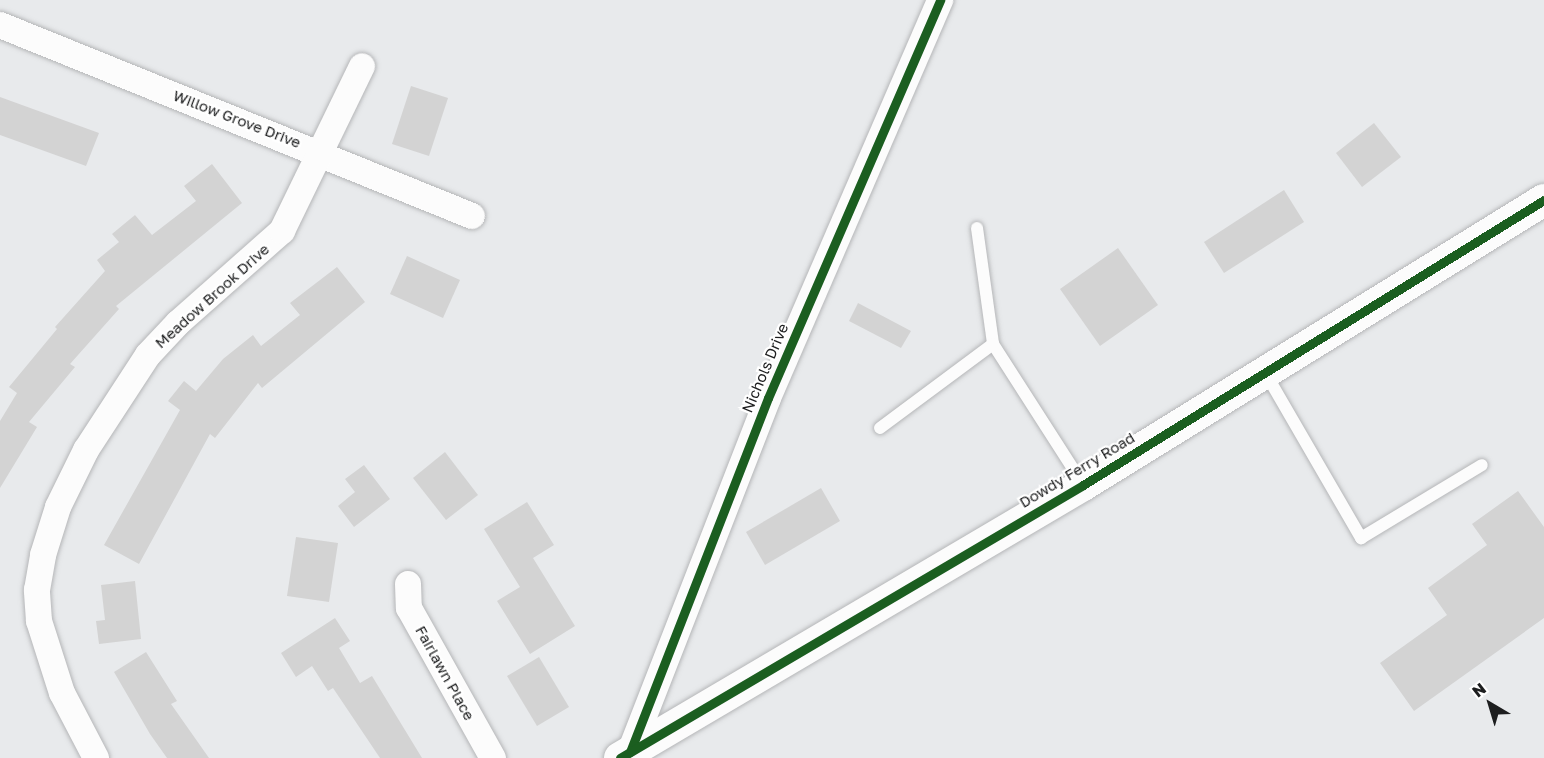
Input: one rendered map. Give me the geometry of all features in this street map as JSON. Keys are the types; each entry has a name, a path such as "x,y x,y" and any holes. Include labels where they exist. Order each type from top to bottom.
{"street":[{"name":"Nichols Drive","path":"625,755 768,398 940,0"},
{"name":"Willow Grove Drive","path":"0,25 321,152 472,216"},
{"name":"Meadow Brook Drive","path":"96,758 62,693 39,621 37,590 40,567 58,507 86,450 148,356 178,323 282,231 362,66"},
{"name":"Dowdy Ferry Road","path":"625,755 1083,485 1544,200"},
{"name":"Fairlawn Place","path":"408,584 409,608 493,758"}],"lane":[{"path":"977,228 993,344 1083,485"},
{"path":"880,428 993,344"},
{"path":"1266,373 1361,538 1482,465"}],"building":[{"path":"411,86 448,98 429,156 392,144"},
{"path":"0,97 99,133 86,166 0,135"},
{"path":"1374,123 1401,157 1362,187 1336,153"},
{"path":"212,164 242,203 116,306 119,309 70,364 75,367 29,422 37,427 0,488 0,421 17,393 9,387 57,329 55,327 105,271 97,260 119,242 112,234 135,215 152,235 196,201 184,186"},
{"path":"1284,190 1304,222 1224,273 1204,242"},
{"path":"1118,248 1158,305 1100,346 1060,289"},
{"path":"407,256 460,280 443,318 390,294"},
{"path":"337,267 365,302 262,388 258,383 215,438 210,434 139,564 104,545 180,410 168,401 184,381 196,391 223,359 253,335 261,346 300,315 290,303"},
{"path":"858,303 911,331 901,348 849,321"},
{"path":"445,452 478,495 446,520 413,478"},
{"path":"364,465 390,499 354,527 338,506 355,492 345,479"},
{"path":"821,488 840,521 765,565 746,532"},
{"path":"1518,491 1544,527 1544,618 1414,711 1380,663 1447,615 1428,588 1487,545 1472,524"},
{"path":"527,502 554,545 533,558 575,626 530,654 497,601 520,587 484,529"},
{"path":"296,537 338,543 329,602 287,596"},
{"path":"135,581 141,639 99,644 96,621 105,620 101,585"},
{"path":"335,618 350,641 339,648 360,683 372,676 422,758 380,758 333,688 328,691 312,666 296,677 281,653"},
{"path":"146,652 177,701 171,704 209,758 167,758 150,734 114,672"},
{"path":"539,657 569,707 537,726 507,676"}],"cycle path":[{"path":"630,752 768,398 940,0"},
{"path":"620,758 1083,485 1544,200"}]}
